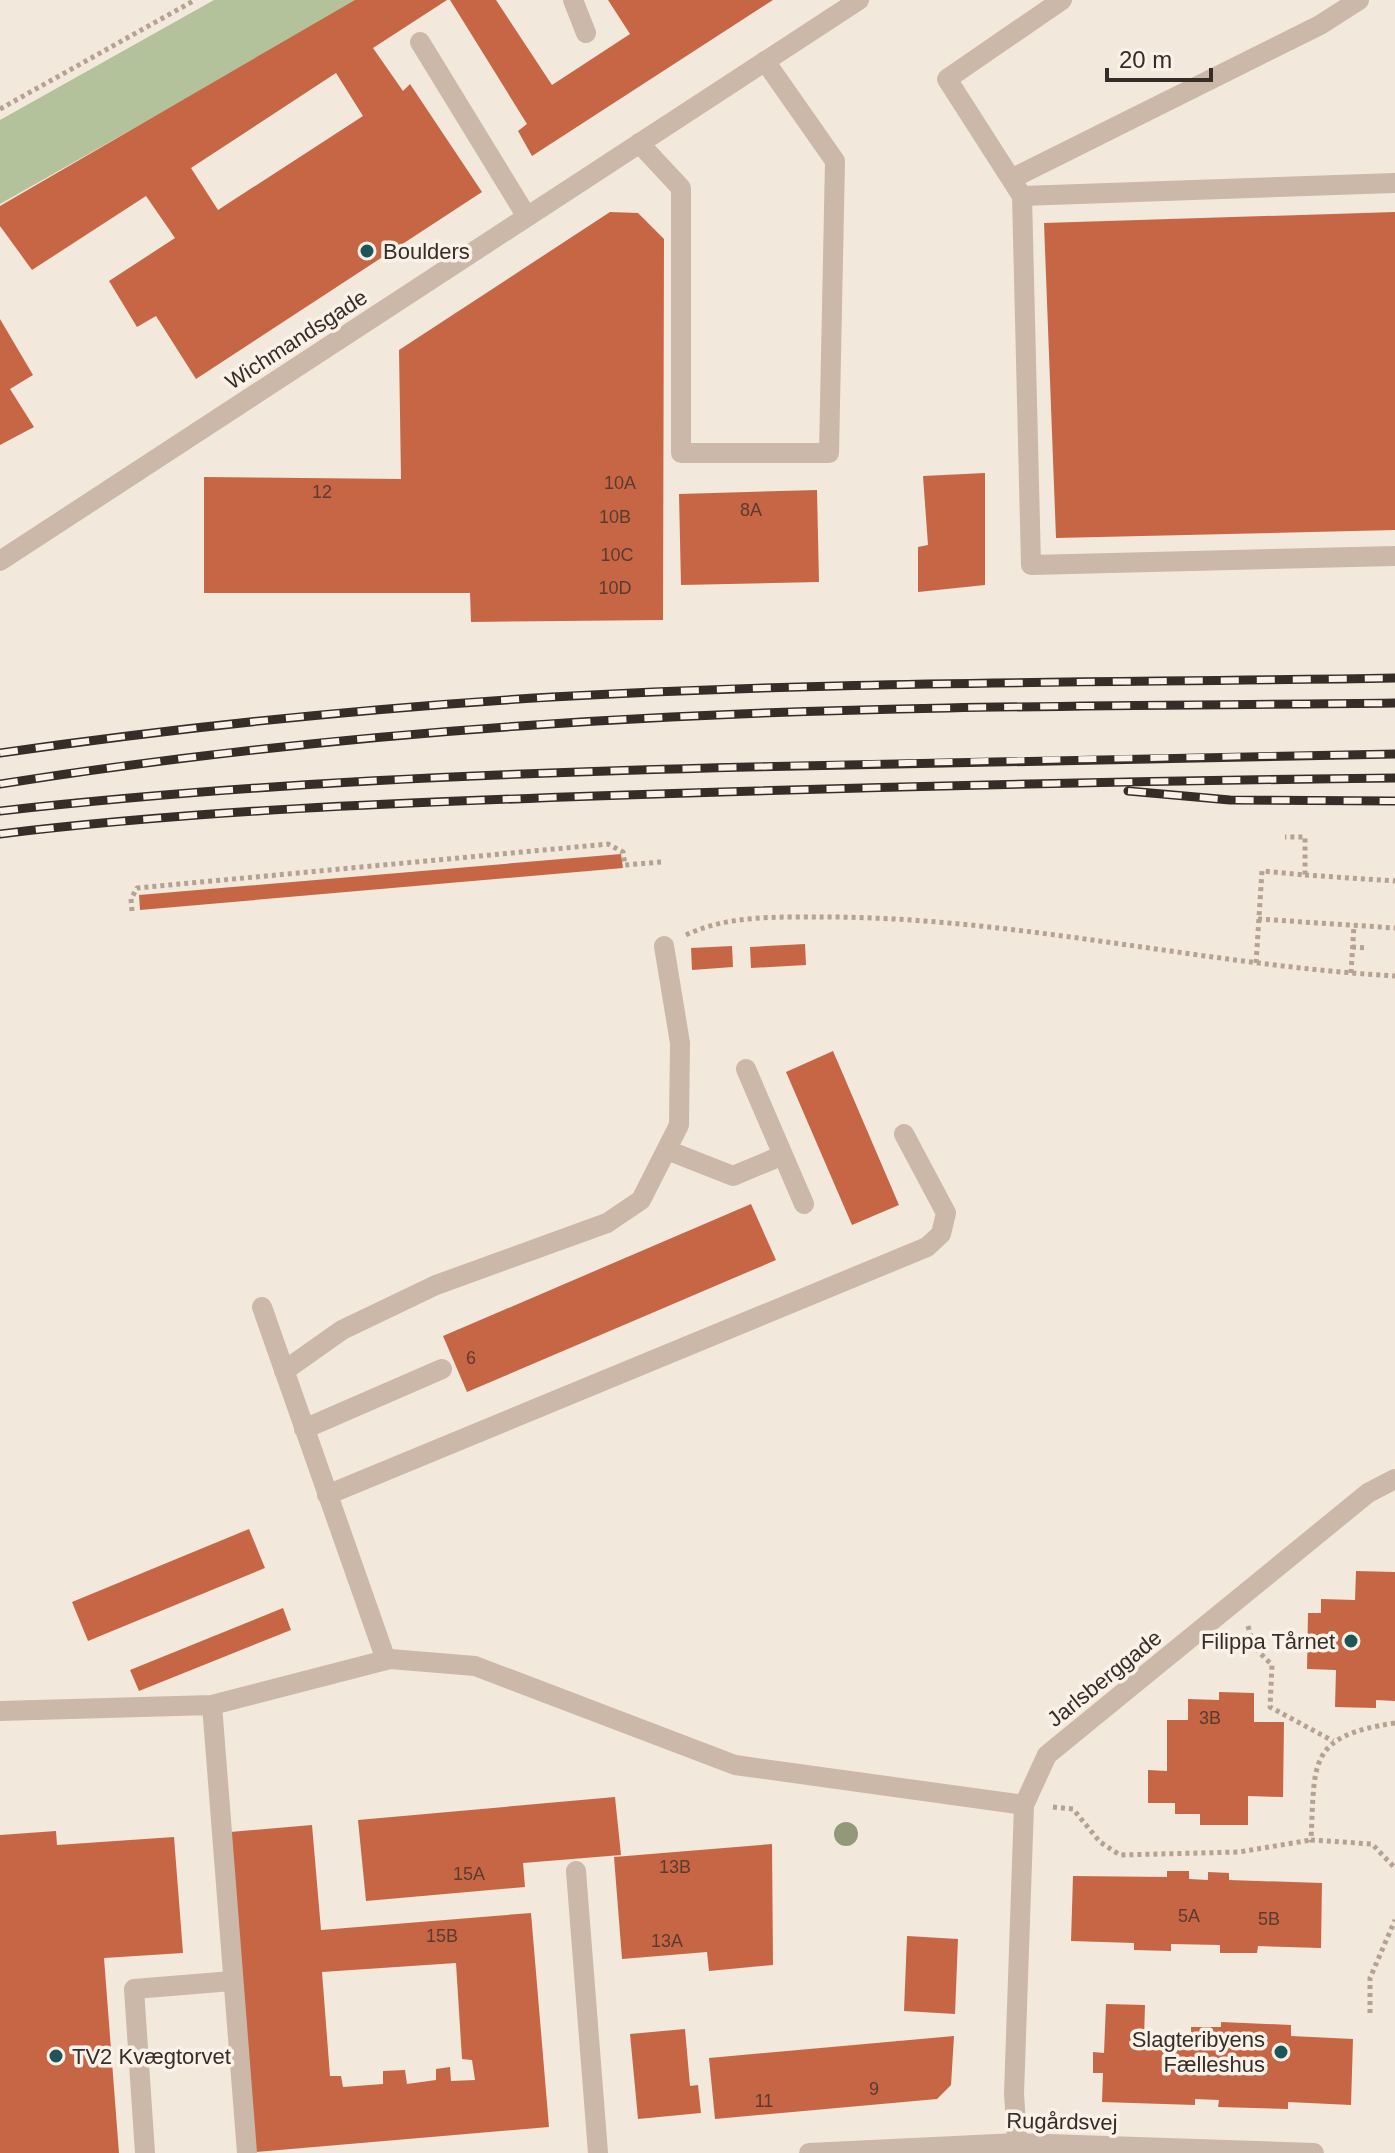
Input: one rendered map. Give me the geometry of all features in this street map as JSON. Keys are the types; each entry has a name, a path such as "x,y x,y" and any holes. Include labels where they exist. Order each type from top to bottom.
{"street":[{"path":"573,0 586,33"},
{"name":"Wichmandsgade","path":"0,561 859,0"},
{"path":"1062,0 947,79 1016,188 1031,565 1395,556"},
{"path":"1016,188 1320,25 1359,0"},
{"path":"420,42 527,217"},
{"path":"639,143 681,188 681,453 829,453 835,161 765,61"},
{"path":"1016,188 1395,183"},
{"path":"284,1371 342,1330 436,1285 607,1223 641,1200 679,1125 682,1088 680,1043 664,946"},
{"path":"746,1069 804,1204"},
{"path":"327,1495 927,1247 941,1234 946,1213 904,1134"},
{"path":"667,1150 733,1176 783,1155"},
{"path":"262,1307 386,1660"},
{"path":"304,1429 442,1369"},
{"name":"Jarlsberggade","path":"1018,2148 1014,2082 1024,1805 1047,1755 1368,1493 1395,1479"},
{"path":"0,1711 212,1705 386,1660 475,1666 735,1765 1024,1805"},
{"path":"212,1705 247,2153"},
{"path":"576,1871 598,2153"},
{"path":"145,2153 134,1989 232,1981"},
{"name":"Rugårdsvej","path":"809,2153 1018,2148 1314,2153"}],"path":[{"path":"0,109 195,0"},
{"path":"1285,837 1305,837 1305,875"},
{"path":"132,911 131,899 137,888 608,844 623,852 625,865 661,862"},
{"path":"1256,963 1262,871 1395,881"},
{"path":"664,946 693,932 758,917 875,917 1027,930 1256,963 1395,976"},
{"path":"1258,919 1395,928"},
{"path":"1351,973 1354,925"},
{"path":"1352,947 1368,948"},
{"path":"1239,1598 1254,1647 1272,1665 1270,1707 1333,1741"},
{"path":"1311,1840 1315,1768 1333,1741 1357,1729 1395,1723"},
{"path":"1024,1805 1073,1809 1100,1842 1120,1855 1239,1852 1311,1840 1372,1844 1395,1868"},
{"path":"1370,2013 1370,1978 1395,1920"}],"green space":[{"path":"214,0 361,0 0,204 0,120"}],"building":[{"path":"355,0 447,0 373,48 403,91 410,84 482,192 196,379 156,316 137,327 109,281 175,238 146,196 32,270 0,226 0,206","holes":["336,73 363,116 218,210 191,168"]},
{"path":"450,0 496,0 552,85 630,34 608,0 773,0 532,156 518,131 527,124"},
{"path":"610,212 638,213 664,239 663,620 471,622 470,593 204,593 204,477 401,479 399,350"},
{"path":"1395,212 1395,530 1056,538 1044,223"},
{"path":"0,319 33,375 10,389 34,427 0,445"},
{"path":"985,473 985,585 918,592 918,547 928,545 923,476"},
{"path":"817,490 819,582 681,585 679,494"},
{"path":"621,854 623,868 140,910 139,895"},
{"path":"805,944 806,965 751,968 750,947"},
{"path":"732,946 733,967 692,970 691,948"},
{"path":"833,1051 899,1205 852,1225 786,1072"},
{"path":"751,1204 776,1260 467,1392 443,1336"},
{"path":"249,1529 265,1568 88,1641 72,1602"},
{"name":"Filippa Tårnet","path":"1356,1571 1395,1572 1395,1701 1376,1700 1376,1708 1335,1707 1336,1670 1307,1669 1308,1613 1321,1613 1321,1599 1355,1600"},
{"path":"283,1608 291,1630 139,1691 130,1670"},
{"path":"1219,1692 1254,1693 1254,1722 1284,1722 1283,1797 1248,1796 1248,1825 1200,1825 1200,1814 1175,1814 1175,1803 1148,1803 1148,1770 1167,1771 1167,1720 1188,1720 1188,1699 1219,1700"},
{"path":"615,1797 621,1855 523,1863 525,1887 366,1901 358,1820"},
{"path":"312,1825 321,1930 531,1913 549,2127 256,2152 230,1832","holes":["456,1963 462,2059 472,2060 475,2080 451,2081 450,2067 436,2069 436,2080 407,2084 405,2070 383,2071 383,2084 343,2087 341,2076 330,2076 322,1972"]},
{"name":"TV2 Kvægtorvet","path":"56,1831 57,1845 174,1837 183,1953 104,1958 119,2153 0,2153 0,1835"},
{"path":"772,1844 773,1965 709,1971 707,1952 622,1959 614,1857"},
{"path":"1167,1871 1189,1871 1189,1879 1208,1880 1208,1872 1229,1873 1229,1880 1322,1883 1321,1948 1258,1946 1257,1953 1220,1953 1220,1945 1171,1944 1171,1951 1134,1950 1134,1943 1071,1941 1073,1876 1167,1877"},
{"path":"907,1936 958,1939 955,2014 904,2011"},
{"path":"1106,2004 1145,2005 1144,2038 1191,2040 1191,2027 1221,2027 1221,2022 1291,2025 1291,2036 1353,2039 1351,2105 1288,2102 1288,2109 1218,2107 1219,2100 1195,2099 1195,2105 1102,2102 1103,2073 1093,2073 1093,2052 1104,2053"},
{"path":"685,2029 690,2086 698,2085 701,2113 638,2119 630,2034"},
{"path":"954,2036 951,2085 937,2099 715,2119 709,2058"}],"railway":[{"path":"0,753 275,719 552,697 868,685 1395,678"},
{"path":"0,784 251,750 587,722 942,708 1395,703"},
{"path":"0,811 280,786 468,776 655,769 1395,754"},
{"path":"0,834 223,813 446,802 895,787 1395,778"},
{"path":"1128,791 1230,800 1395,801"}],"place":[{"name":"Boulders","path":"367,251"},
{"name":"Filippa Tårnet","path":"1351,1641"},
{"name":"Slagteribyens Fælleshus","path":"1281,2052"},
{"name":"TV2 Kvægtorvet","path":"56,2056"}]}
